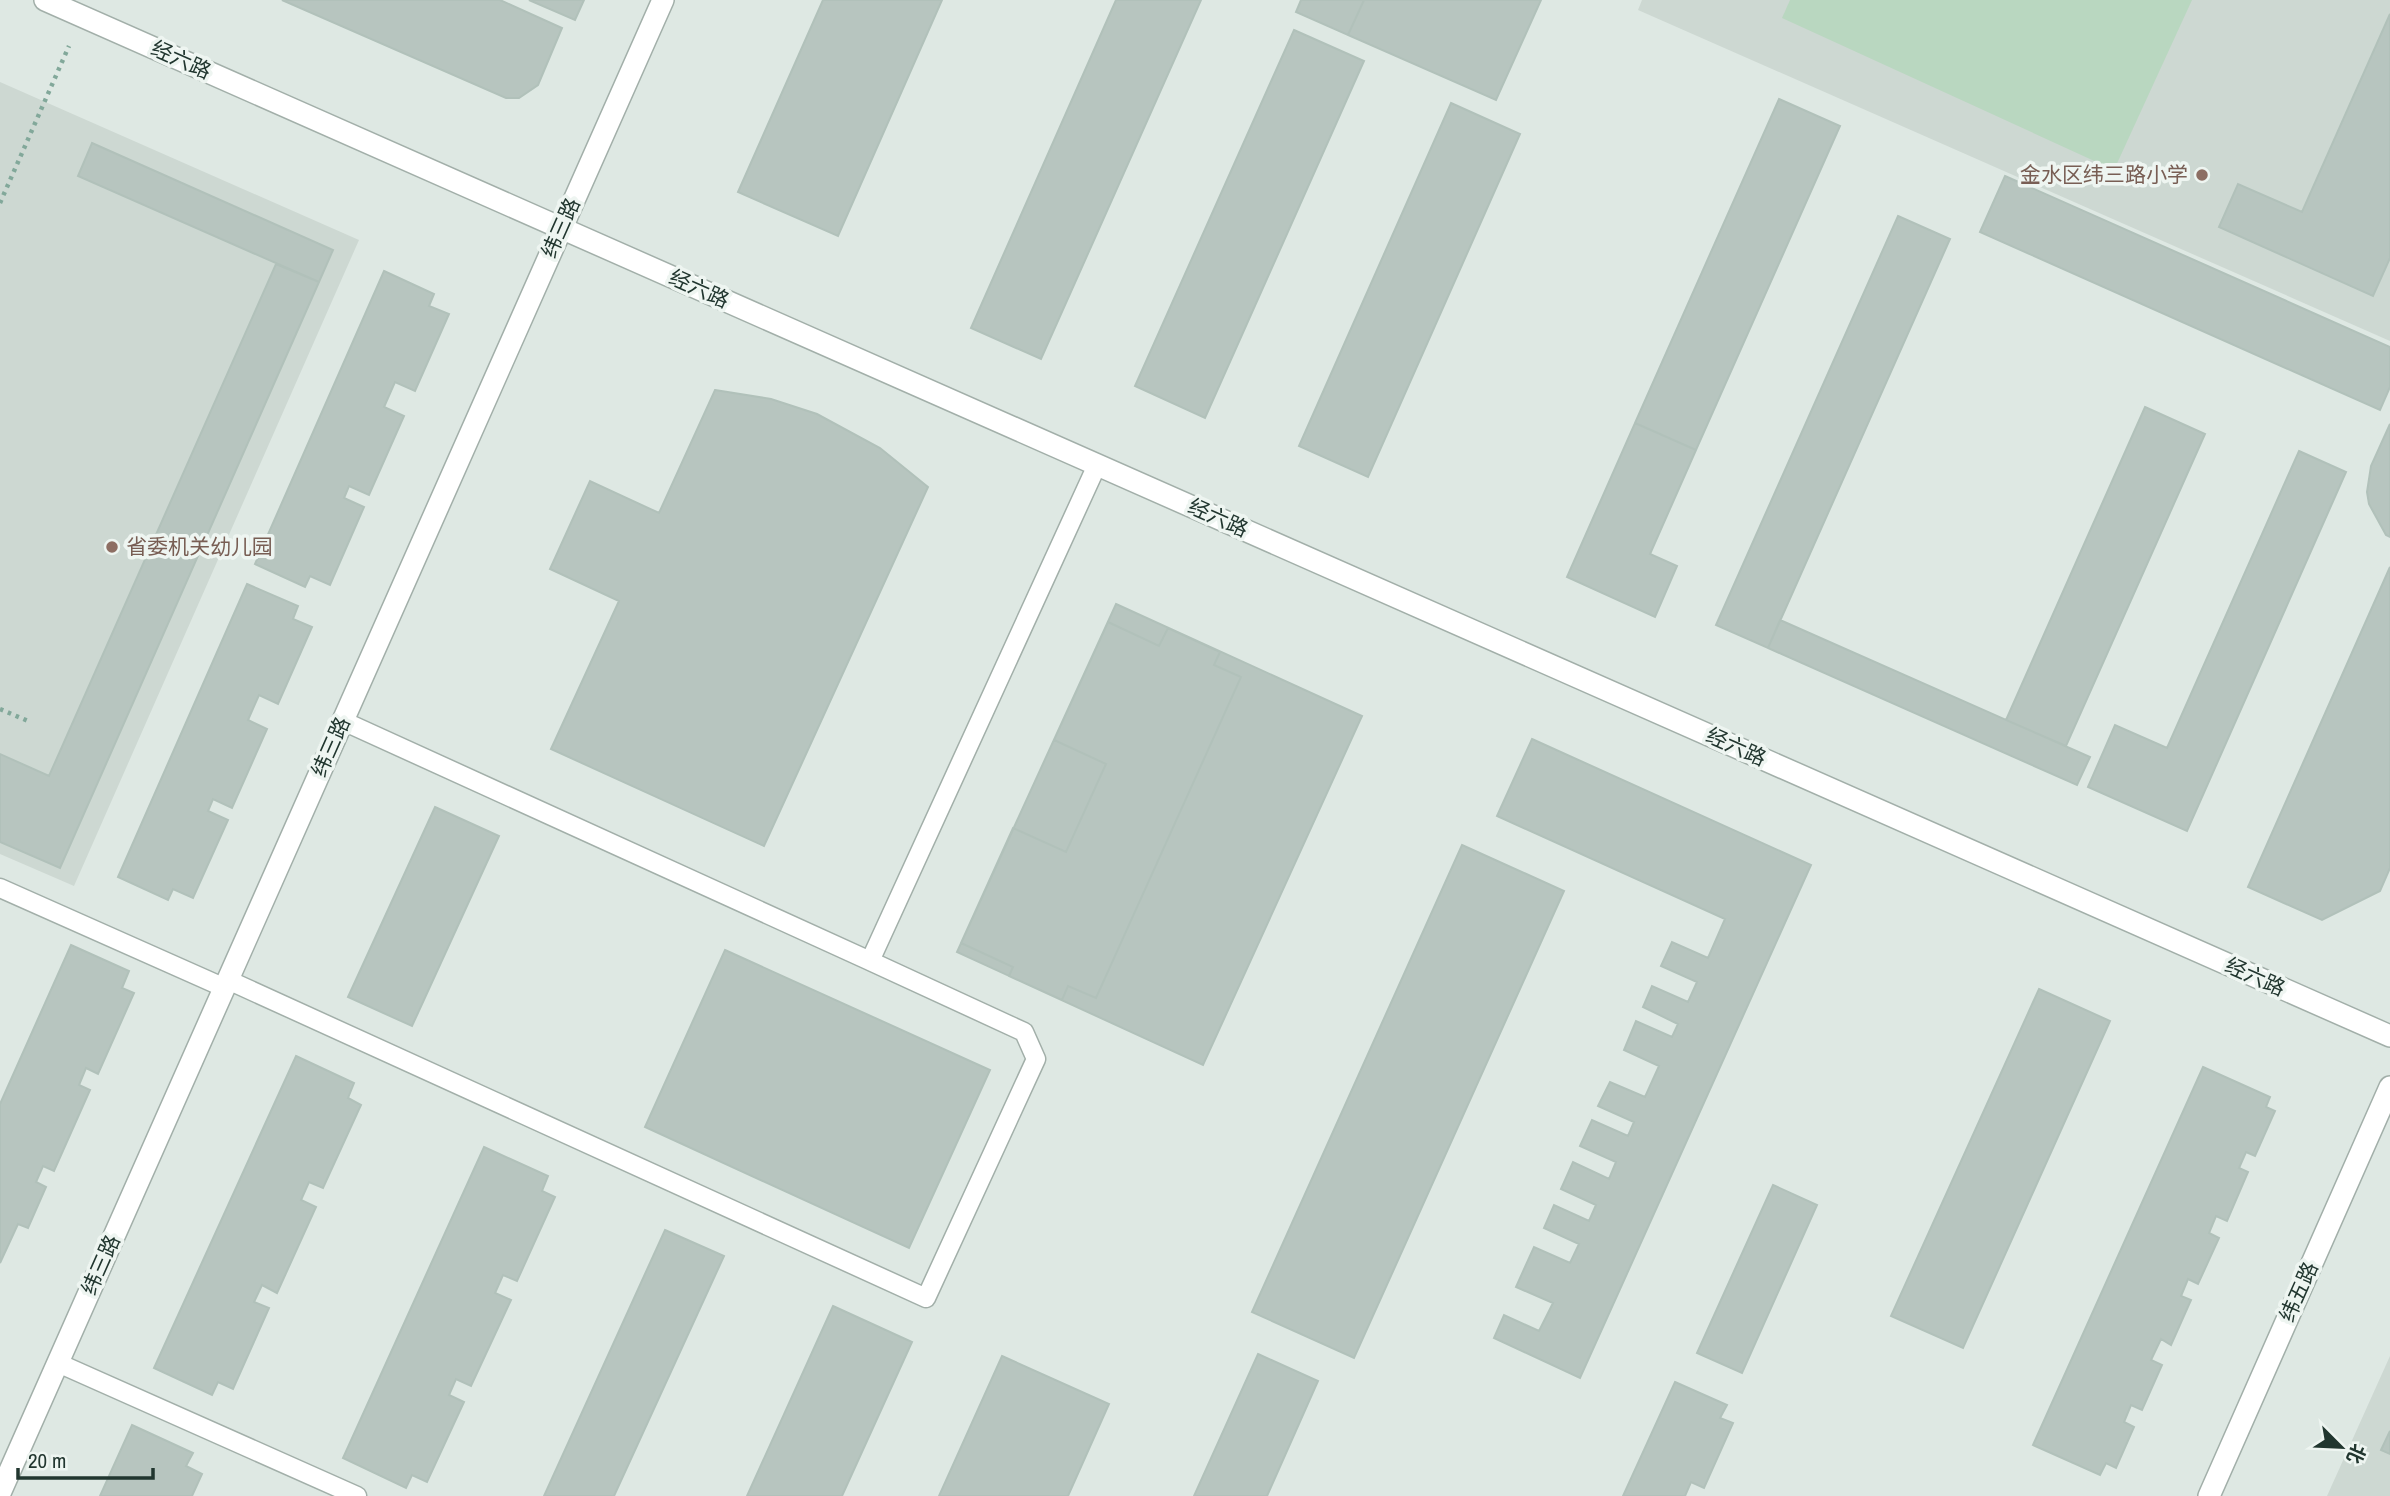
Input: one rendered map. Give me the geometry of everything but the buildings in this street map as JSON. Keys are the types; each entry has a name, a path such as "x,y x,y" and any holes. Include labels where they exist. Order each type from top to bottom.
{"street":[{"name":"经六路","path":"46,0 2390,1036"},
{"name":"纬三路","path":"0,1493 663,0"},
{"name":"纬五路","path":"2208,1496 2390,1087"}],"lane":[{"path":"870,961 1097,464"},
{"path":"0,888 227,984 926,1298 1036,1059 1024,1032 343,721"},
{"path":"58,1363 357,1496"}],"path":[{"path":"0,203 82,16"},
{"path":"0,709 28,721"}],"shaded area":[{"name":"金水区纬三路小学","path":"1642,0 2390,0 2390,341 1638,10"},
{"name":"省委机关幼儿园","path":"0,82 359,240 74,886 0,854"},
{"path":"2390,1356 2390,1496 2327,1496"}],"green space":[{"path":"1790,0 2192,0 2114,170 1782,18"}],"place":[{"name":"金水区纬三路小学","path":"2202,175"},
{"name":"省委机关幼儿园","path":"112,547"}]}
